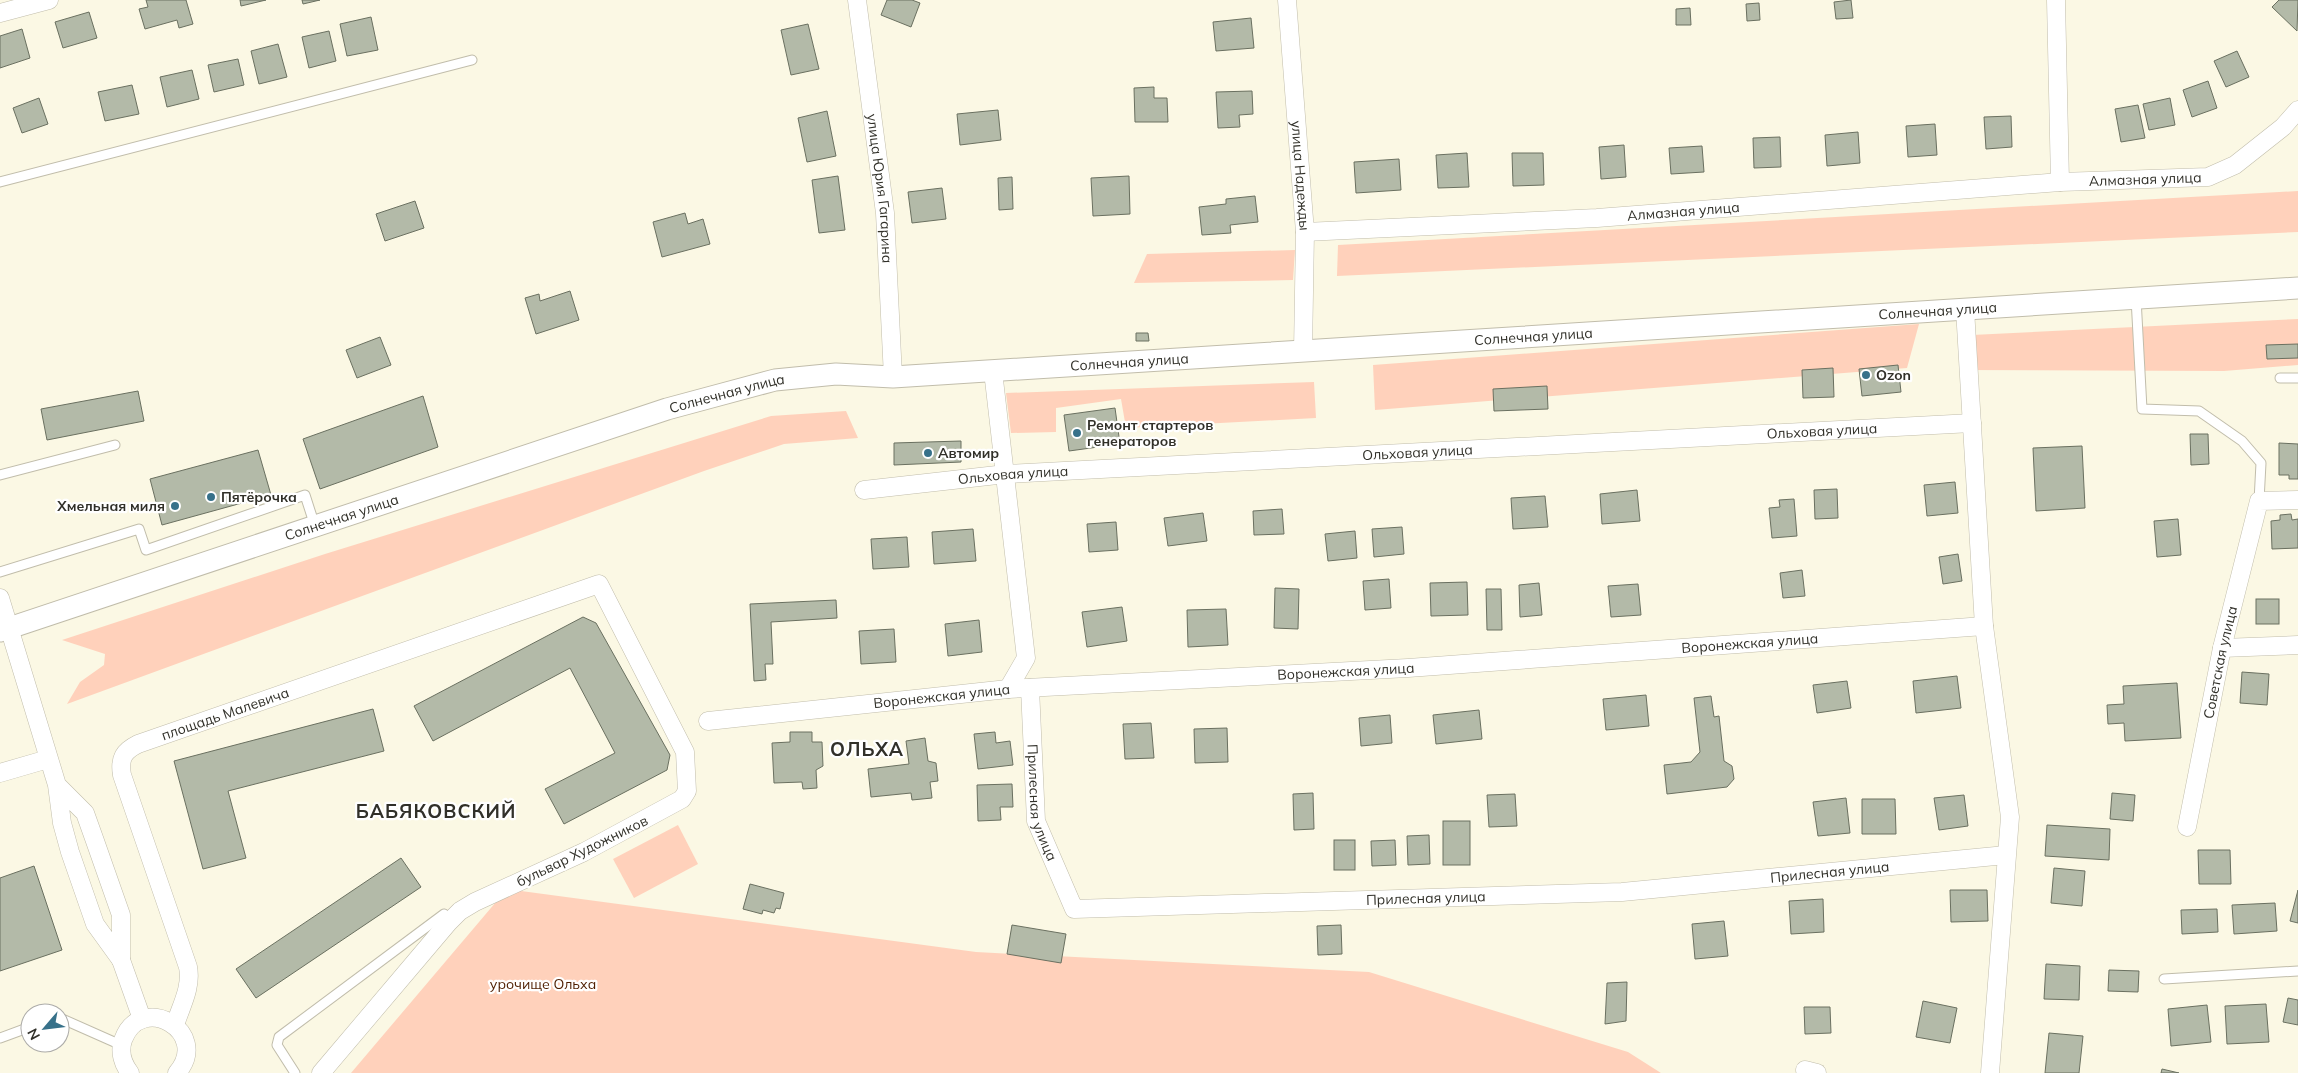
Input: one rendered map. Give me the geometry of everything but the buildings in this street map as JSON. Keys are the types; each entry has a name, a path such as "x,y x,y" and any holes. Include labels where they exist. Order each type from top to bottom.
{"street":[{"path":"0,13 49,0"},
{"name":"улица Юрия Гагарина","path":"857,0 885,213 893,377"},
{"name":"улица Надежды","path":"1287,0 1305,232 1303,352"},
{"path":"2056,0 2060,182"},
{"name":"Алмазная улица","path":"1305,232 1598,218 2060,182 2208,177 2235,165 2283,127 2298,110"},
{"name":"Солнечная улица","path":"4,630 718,394 775,380 836,374 893,377 993,371 2298,288"},
{"path":"1965,309 1984,626 2010,817 1990,1073"},
{"path":"993,371 1026,658 1008,689"},
{"name":"Ольховая улица","path":"864,490 1006,474 1972,422"},
{"path":"2259,501 2298,500"},
{"name":"Советская улица","path":"2187,827 2222,648 2259,501"},
{"name":"площадь Малевича","path":"175,1025 190,977 122,775 120,764 123,754 138,744 598,584"},
{"name":"бульвар Художников","path":"321,1073 448,923 460,912 475,902 584,852 682,799 687,791 685,752 598,584"},
{"path":"0,598 4,630 57,785 62,823 95,924 121,960 142,1019"},
{"name":"Воронежская улица","path":"708,722 1008,689 1418,668 1984,626"},
{"path":"2222,648 2298,646"},
{"name":"Прилесная улица","path":"1030,688 1036,822 1074,910 1622,892 2006,855"},
{"path":"0,773 48,759"},
{"path":"57,785 85,813 122,915 121,960"},
{"path":"130,1073 125,1067 122,1056 121,1044 125,1034 132,1025 142,1019 159,1018 175,1025 182,1034 186,1044 186,1056 182,1067 177,1073"}],"lane":[{"path":"0,182 472,60"},
{"path":"2136,298 2142,408 2199,411 2242,441 2261,463 2259,501"},
{"path":"2280,378 2298,378"},
{"path":"0,476 115,445"},
{"path":"0,572 139,529 146,550 305,495 315,526"},
{"path":"295,1073 277,1045 280,1037 444,914"},
{"path":"2164,978 2298,971"},
{"path":"70,1022 121,1044"},
{"path":"0,1038 20,1031"}],"green space":[{"path":"2298,191 2298,232 1337,276 1338,245"},
{"path":"1295,250 1293,280 1134,283 1147,254"},
{"path":"2298,319 2298,365 2224,371 1964,370 1972,335"},
{"path":"1919,324 1907,368 1375,410 1373,365"},
{"path":"1314,382 1316,418 1126,428 1121,399 1056,408 1056,432 1011,433 1006,393"},
{"path":"846,411 858,438 784,444 704,471 67,704 80,682 104,665 105,654 62,640 325,554 771,416"},
{"path":"678,825 698,864 634,898 613,859"},
{"name":"урочище Ольха","path":"507,889 976,952 1369,972 1628,1052 1661,1073 351,1073"}],"place":[{"name":"Ozon","path":"1866,375"},
{"name":"Ремонт стартеров генераторов","path":"1077,433"},
{"name":"Автомир","path":"928,453"},
{"name":"Пятёрочка","path":"211,497"},
{"name":"Хмельная миля","path":"175,506"}],"district":[{"name":"ОЛЬХА","path":"867,749"},
{"name":"БАБЯКОВСКИЙ","path":"436,811"}]}
